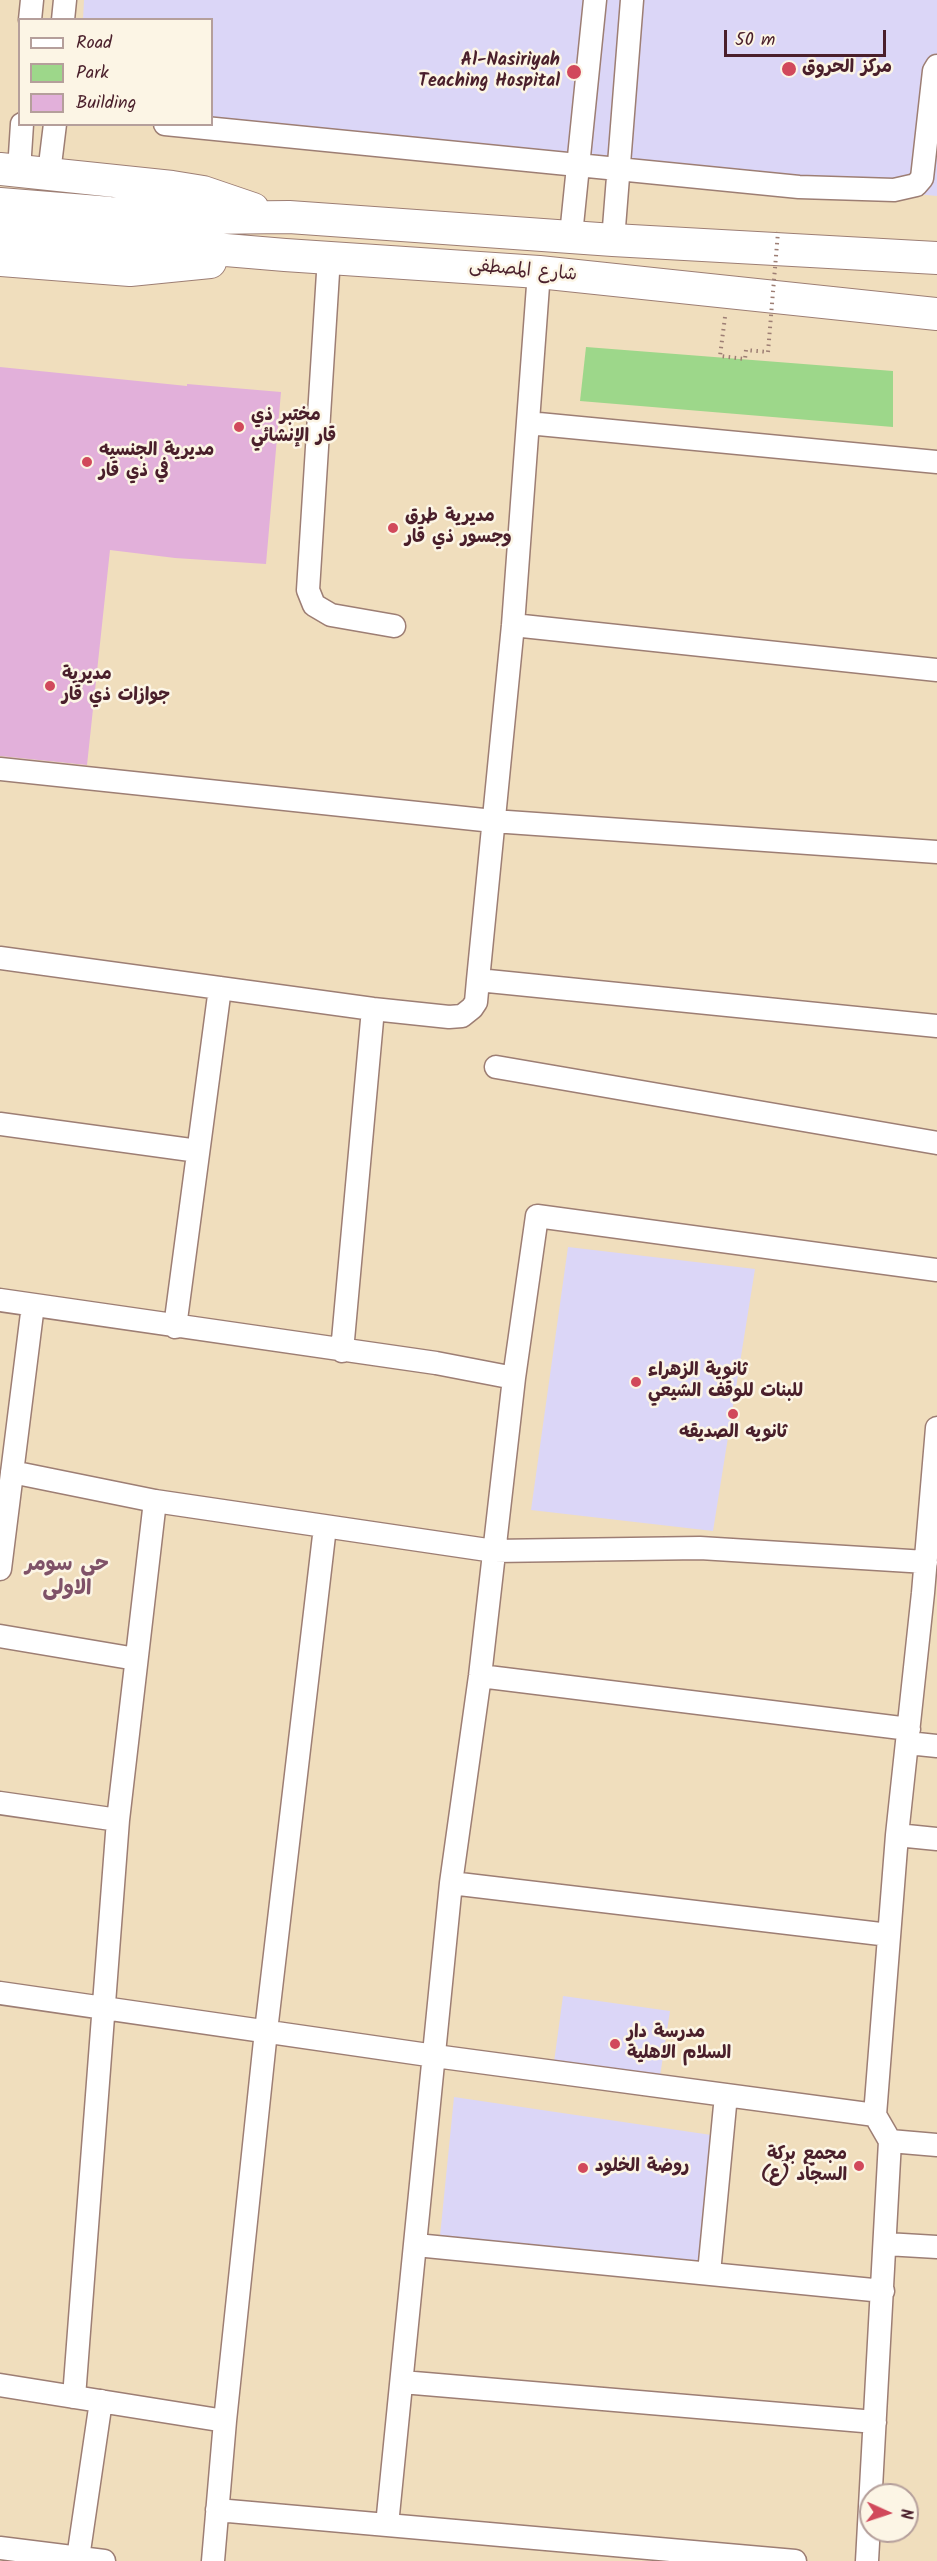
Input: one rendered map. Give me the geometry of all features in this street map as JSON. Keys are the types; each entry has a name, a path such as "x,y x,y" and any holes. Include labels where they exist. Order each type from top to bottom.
{"highway":[{"path":"23,171 203,192 241,207 289,218"},
{"path":"0,204 108,227"},
{"path":"0,231 108,227 198,218 289,218 571,235 613,240 937,258"},
{"name":"شارع المصطفى","path":"108,227 285,255 539,272 937,314"},
{"path":"0,260 130,270 285,255"}],"street":[{"path":"30,18 32,0"},
{"path":"63,18 65,0"},
{"path":"571,235 595,0"},
{"path":"613,240 632,0"},
{"path":"185,126 799,187 905,189 915,185 922,178 934,71 937,66"},
{"path":"22,126 23,171"},
{"path":"23,171 54,126"},
{"path":"329,257 308,557 308,590 315,605 331,615 394,626"},
{"path":"0,958 373,1010 449,1017 462,1016 476,1002 513,625 539,272"},
{"path":"528,423 937,462"},
{"path":"513,625 937,670"},
{"path":"0,769 493,821 937,852"},
{"path":"478,980 937,1026"},
{"path":"175,1327 220,988"},
{"path":"342,1351 373,1010"},
{"path":"496,1067 937,1143"},
{"path":"0,1124 198,1151"},
{"path":"387,2525 451,1883 480,1676 513,1378 537,1216 937,1270"},
{"path":"0,1300 436,1363 513,1378"},
{"path":"0,1569 33,1305"},
{"path":"867,2561 890,2141 876,2115 897,1835 908,1736 930,1594 926,1562 937,1436"},
{"path":"12,1472 155,1501 494,1551 700,1548 926,1562"},
{"path":"74,2397 118,1820 155,1501"},
{"path":"213,2561 225,2421 266,2031 325,1527"},
{"path":"0,1636 136,1659"},
{"path":"480,1676 908,1736 937,1746"},
{"path":"0,1803 118,1820"},
{"path":"897,1835 937,1839"},
{"path":"451,1883 889,1935"},
{"path":"0,1993 435,2056 876,2115"},
{"path":"709,2273 726,2095"},
{"path":"890,2141 937,2145"},
{"path":"886,2244 937,2247"},
{"path":"416,2245 883,2291"},
{"path":"402,2382 875,2422"},
{"path":"0,2385 225,2421"},
{"path":"78,2558 101,2401"},
{"path":"217,2510 795,2561"},
{"path":"0,2548 104,2561"}],"path":[{"path":"727,291 720,356 745,359 746,350 768,352 778,232"}],"shaded area":[{"name":"Al-Nasiriyah Teaching Hospital","path":"84,0 937,0 937,196 191,126 213,126 213,18 83,18"},
{"path":"568,1247 755,1269 713,1531 531,1510"},
{"path":"563,1996 670,2011 660,2076 554,2062"},
{"path":"454,2097 718,2136 703,2261 440,2236"}],"green space":[{"path":"586,347 893,371 893,427 580,401"}],"building":[{"path":"0,367 187,386 187,384 281,392 266,564 175,558 110,550 87,765 0,756"}],"place":[{"name":"مركز الحروق","path":"789,69"},
{"name":"Al-Nasiriyah Teaching Hospital","path":"574,72"},
{"name":"مختبر ذي قار الإنشائي","path":"239,427"},
{"name":"مديرية الجنسيه في ذي قار","path":"87,462"},
{"name":"مديرية طرق وجسور ذي قار","path":"393,528"},
{"name":"مديرية جوازات ذي قار","path":"50,686"},
{"name":"ثانوية الزهراء للبنات للوقف الشيعي","path":"636,1382"},
{"name":"ثانويه الصديقه","path":"733,1414"},
{"name":"مدرسة دار السلام الاهلية","path":"615,2044"},
{"name":"مجمع بركة السجاد (ع)","path":"859,2166"},
{"name":"روضة الخلود","path":"583,2168"}],"district":[{"name":"حي سومر الاولى","path":"67,1578"}]}
